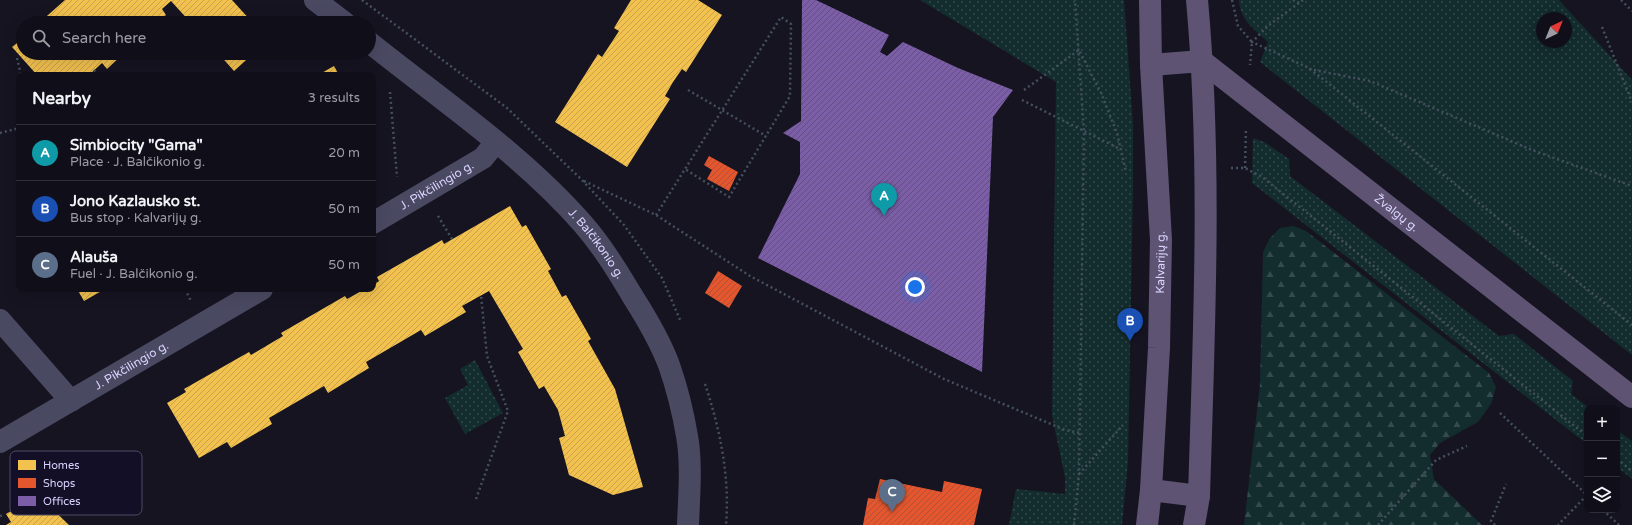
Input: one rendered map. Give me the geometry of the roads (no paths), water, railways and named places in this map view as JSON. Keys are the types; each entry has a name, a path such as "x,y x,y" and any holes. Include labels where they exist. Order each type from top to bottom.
{"main road":[{"name":"Kalvarijų g.","path":"1147,525 1151,490 1159,348 1161,240 1151,65 1150,0"},
{"path":"1194,525 1199,496 1205,295 1206,178 1202,61 1197,0"},
{"path":"1151,65 1202,61"},
{"name":"Žvalgų g.","path":"1202,61 1632,396"},
{"path":"1151,490 1199,496"}],"street":[{"path":"315,0 336,16"},
{"name":"J. Balčikonio g.","path":"376,48 496,142 536,176 583,223 611,260 653,331 669,364 680,404 687,438 689,484 688,525"},
{"name":"J. Pikčilingio g.","path":"376,221 483,158 496,142"},
{"name":"J. Pikčilingio g.","path":"0,442 257,292"},
{"path":"0,320 71,401"}],"place":[{"name":"Simbiocity \"Gama\"","path":"884,216"},
{"name":"Jono Kazlausko st.","path":"1130,341"},
{"name":"Alauša","path":"892,512"}]}
